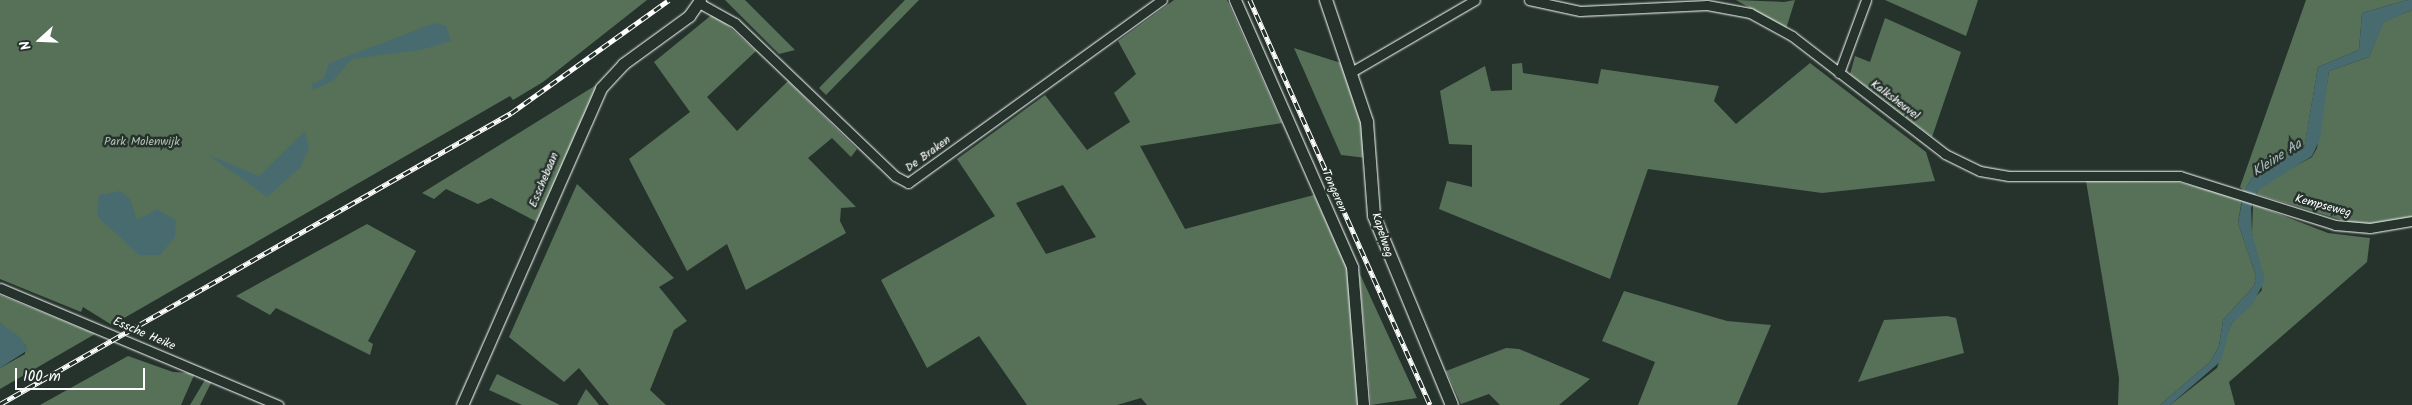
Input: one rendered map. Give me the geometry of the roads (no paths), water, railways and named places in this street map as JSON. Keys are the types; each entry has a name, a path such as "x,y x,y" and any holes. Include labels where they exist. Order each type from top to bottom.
{"main road":[{"name":"Kapelweg","path":"1326,0 1353,71 1369,139 1374,216 1452,405"}],"street":[{"name":"De Braken","path":"700,1 736,23 895,176 908,183 1162,0"},
{"name":"Tongeren","path":"1235,0 1352,267 1362,405"},
{"path":"1353,71 1475,0"},
{"name":"Kalksheuvel","path":"1529,0 1580,11 1707,5 1736,9 1792,36 1945,154 1980,171 2009,176 2180,176 2258,200"},
{"path":"1839,73 1866,0"},
{"name":"Esschebaan","path":"462,405 601,88 623,64 689,16 700,1"},
{"name":"Kempseweg","path":"2258,200 2335,225 2370,228 2412,221"},
{"name":"Essche Heike","path":"0,288 278,405"}],"water":[{"path":"2412,0 2412,10 2384,22 2369,57 2329,71 2320,139 2312,156 2257,191 2251,208 2252,233 2265,280 2252,305 2231,324 2221,361 2170,405 2160,405 2210,362 2219,346 2223,320 2254,286 2256,276 2238,223 2244,191 2252,178 2304,148 2318,67 2359,50 2362,13"},
{"path":"435,23 446,26 451,41 421,50 352,59 333,81 313,90 312,84 324,78 329,63"},
{"path":"305,131 309,148 300,168 267,197 207,154 259,176"},
{"path":"120,191 130,199 137,220 157,209 176,220 175,237 160,255 139,255 97,216 99,195"},
{"path":"0,323 20,337 28,350 0,368"}],"railway":[{"path":"0,404 511,113 669,0"},
{"path":"1250,0 1430,405"}],"park label":[{"name":"Park Molenwijk","path":"142,142"}],"water label":[{"name":"Kleine Aa","path":"2277,158"}]}
